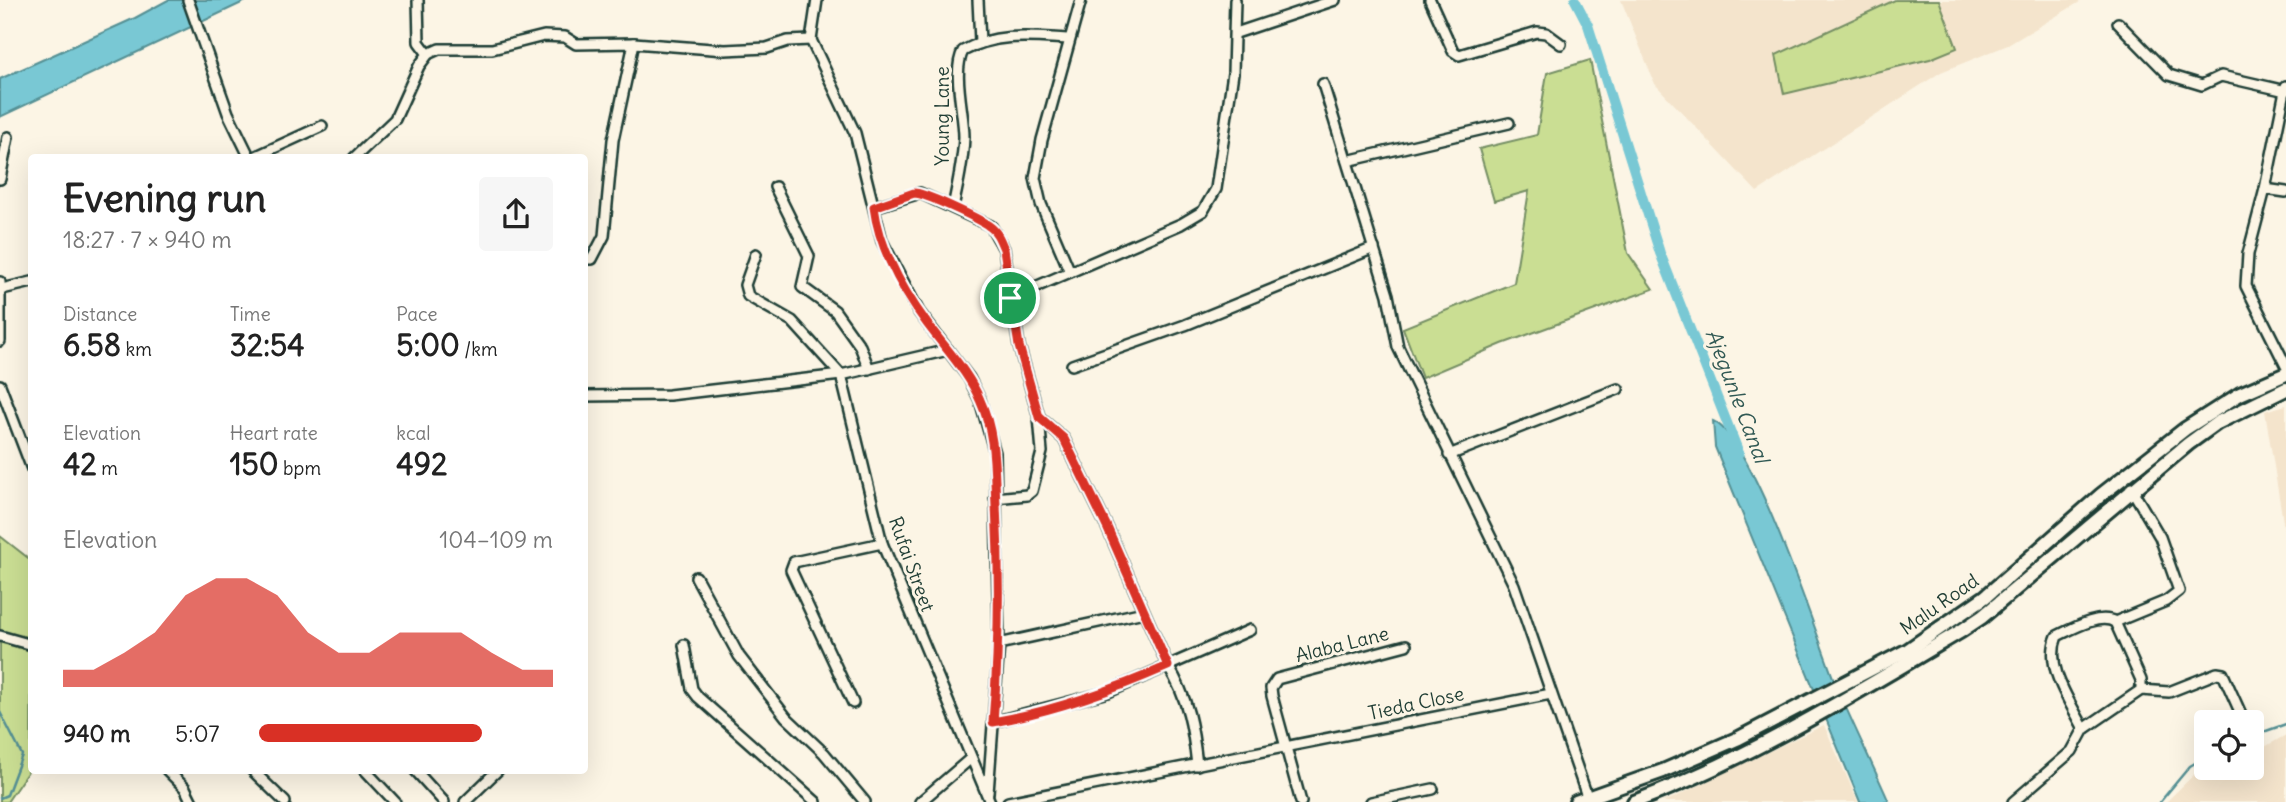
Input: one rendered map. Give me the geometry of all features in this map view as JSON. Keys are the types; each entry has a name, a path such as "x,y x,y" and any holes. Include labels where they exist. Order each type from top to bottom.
{"main road":[{"name":"Malu Road","path":"1634,802 1741,755 1815,716 1850,688 1984,597 2082,512 2203,416 2240,394 2286,374"},
{"name":"Malu Road","path":"1584,800 1663,771 1739,738 1808,703 1850,688 1982,617 2132,488 2217,423 2286,389"},
{"path":"2082,512 2093,523"}],"street":[{"path":"188,0 228,113 248,154"},
{"path":"418,0 419,42 428,54"},
{"path":"817,0 811,40 855,133 882,241 896,273 969,378 988,422 995,453 999,644 989,798"},
{"path":"978,0 980,42 1016,36 1069,39"},
{"path":"1070,272 1041,204 1035,178 1081,0"},
{"path":"1010,298 1181,224 1203,211 1216,188 1236,33 1235,0"},
{"path":"1236,33 1335,0"},
{"path":"1430,0 1453,51 1459,55 1537,32 1546,33 1561,44"},
{"path":"2118,23 2169,75 2202,85 2221,76 2286,89 2248,254 2246,286 2286,366"},
{"path":"358,154 395,119 419,66 428,54 439,48 492,49 544,36 565,37 576,44 634,43 725,50 767,48 788,41 811,40"},
{"name":"Young Lane","path":"953,208 963,162 964,133 959,58 962,51 980,42"},
{"path":"588,259 592,259 604,236 613,140 634,43"},
{"path":"1324,83 1374,248 1398,347 1514,585 1552,694 1584,800"},
{"path":"1347,161 1509,122"},
{"path":"257,154 323,126"},
{"path":"0,179 8,137"},
{"path":"775,187 810,259 802,287 835,311 860,346 869,369"},
{"path":"2265,189 2286,192"},
{"path":"874,207 920,193 990,226 1004,249 1019,346 1039,417 1042,452 1035,487 1027,495 995,498"},
{"path":"1072,365 1185,325 1374,248"},
{"path":"756,254 745,285 748,296 792,321 841,375"},
{"path":"0,341 1,285 28,282"},
{"path":"588,396 669,395 841,375 948,350"},
{"name":"Rufai Street","path":"841,375 882,542 970,759 989,798"},
{"path":"0,385 28,458"},
{"path":"1449,455 1618,390"},
{"path":"1039,417 1064,439 1168,666 1188,703 1197,765"},
{"path":"2084,729 2052,662 2051,650 2057,636 2104,618 2115,622 2166,601 2179,591 2160,537 2132,488"},
{"path":"853,703 791,570 794,562 882,542"},
{"path":"696,578 739,656 786,717 824,753 865,802"},
{"path":"999,644 1144,612"},
{"path":"2115,622 2141,680 2141,690"},
{"path":"993,722 1025,717 1108,692 1250,630"},
{"path":"0,636 28,644"},
{"path":"684,645 690,682 698,697 816,802"},
{"name":"Alaba Lane","path":"1288,748 1272,696 1271,688 1277,679 1406,645"},
{"path":"2013,802 2072,751 2084,729 2141,690 2169,692 2217,673 2223,674 2239,710"},
{"name":"Tieda Close","path":"1008,802 1552,694"},
{"path":"1288,748 1301,802"},
{"path":"920,802 970,759"},
{"path":"171,774 185,788 192,802"},
{"path":"256,774 285,802"},
{"path":"369,774 395,802"},
{"path":"419,774 444,802"},
{"path":"465,802 494,774"},
{"path":"1371,802 1433,789"}],"shaded area":[{"path":"1621,0 2083,0 2008,45 1941,72 1757,192 1655,84"},
{"path":"2286,405 2286,540 2265,411"},
{"path":"1824,725 1858,802 1662,802 1675,797"},
{"path":"2286,735 2286,802 2166,802 2194,775 2194,780 2264,780 2264,747"}],"green space":[{"path":"1895,0 1939,0 1957,48 1930,59 1784,94 1776,55"},
{"path":"1590,60 1628,253 1653,289 1502,344 1422,378 1403,328 1514,283 1529,191 1494,201 1479,149 1537,135 1547,73"},
{"path":"0,536 28,558 28,771 7,802 0,802"}],"water":[{"path":"168,0 248,0 0,117 0,79 135,18"},
{"path":"1713,421 1729,435 1764,498 1834,680 1889,802 1860,802 1715,447"}],"waterway":[{"name":"Ajegunle Canal","path":"1575,0 1588,25 1660,253 1739,453"},
{"path":"0,712 22,755 7,795 0,798"},
{"path":"2264,732 2286,724"},
{"path":"2160,802 2194,764"}],"route":[{"path":"920,193 990,226 1004,249 1010,298 1019,346 1039,417 1064,439 1107,527 1168,666 1108,692 1025,717 993,722 999,644 999,568 995,453 988,422 969,378 919,312 896,273 876,224 874,207 920,193"}]}
